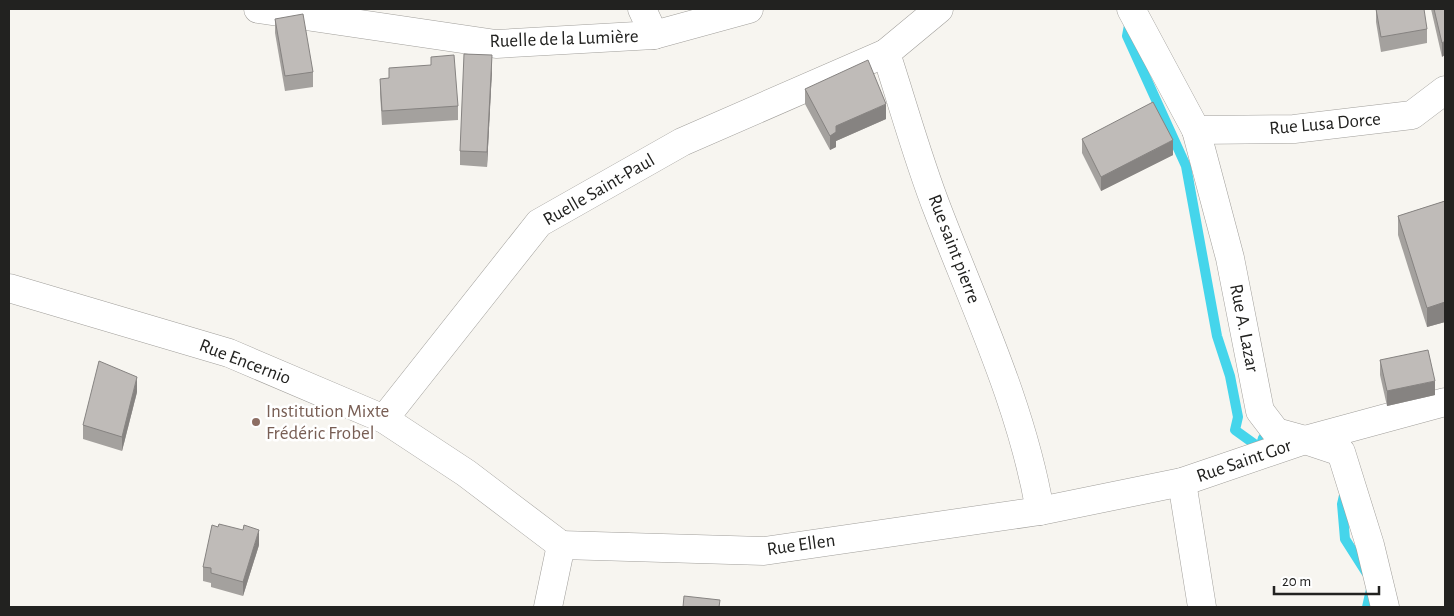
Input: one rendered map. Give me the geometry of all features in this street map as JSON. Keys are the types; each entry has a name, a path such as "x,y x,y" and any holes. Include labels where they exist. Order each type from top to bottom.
{"street":[{"name":"Ruelle de la Lumière","path":"258,9 496,44 654,35 749,9"},
{"path":"642,9 654,35"},
{"path":"886,53 939,9"},
{"name":"Rue A. Lazar","path":"1131,9 1196,130 1230,258 1260,412 1276,432 1341,452 1370,545 1385,607"},
{"name":"Ruelle Saint-Paul","path":"384,419 538,223 682,142 886,53"},
{"name":"Rue saint pierre","path":"886,53 937,209 1010,391 1036,488 1040,511"},
{"name":"Rue Lusa Dorce","path":"1196,130 1294,129 1412,115 1445,90"},
{"name":"Rue Encernio","path":"9,288 229,353 384,419 466,473 561,545"},
{"name":"Rue Saint Gor","path":"1040,511 1182,482 1305,440 1445,402"},
{"path":"1182,482 1202,607"},
{"name":"Rue Ellen","path":"561,545 764,551 1040,511"},
{"path":"548,607 561,545"}],"building":[{"path":"1376,9 1424,9 1427,29 1381,37"},
{"path":"1434,9 1445,9 1445,41 1442,43"},
{"path":"303,14 313,72 285,76 275,19"},
{"path":"464,54 492,55 487,152 460,151"},
{"path":"454,55 458,106 382,111 380,79 389,78 389,68 431,65 431,57"},
{"path":"868,60 886,104 836,126 836,132 830,136 805,89"},
{"path":"1153,102 1173,140 1101,177 1082,139"},
{"path":"1445,201 1445,302 1427,308 1398,216"},
{"path":"1428,350 1435,381 1387,391 1380,360"},
{"path":"99,361 137,377 122,437 83,425"},
{"path":"219,524 243,530 244,525 259,530 243,582 211,573 211,568 203,567 212,525 218,527"},
{"path":"684,596 720,600 719,607 683,607"}],"waterway":[{"path":"1130,20 1127,36 1186,166 1217,336 1230,376 1238,417 1235,430 1260,448 1263,438 1275,436"},
{"path":"1345,491 1342,504 1345,539 1366,572"},
{"path":"1367,607 1372,585"}],"place":[{"name":"Institution Mixte Frédéric Frobel","path":"256,422"}]}
